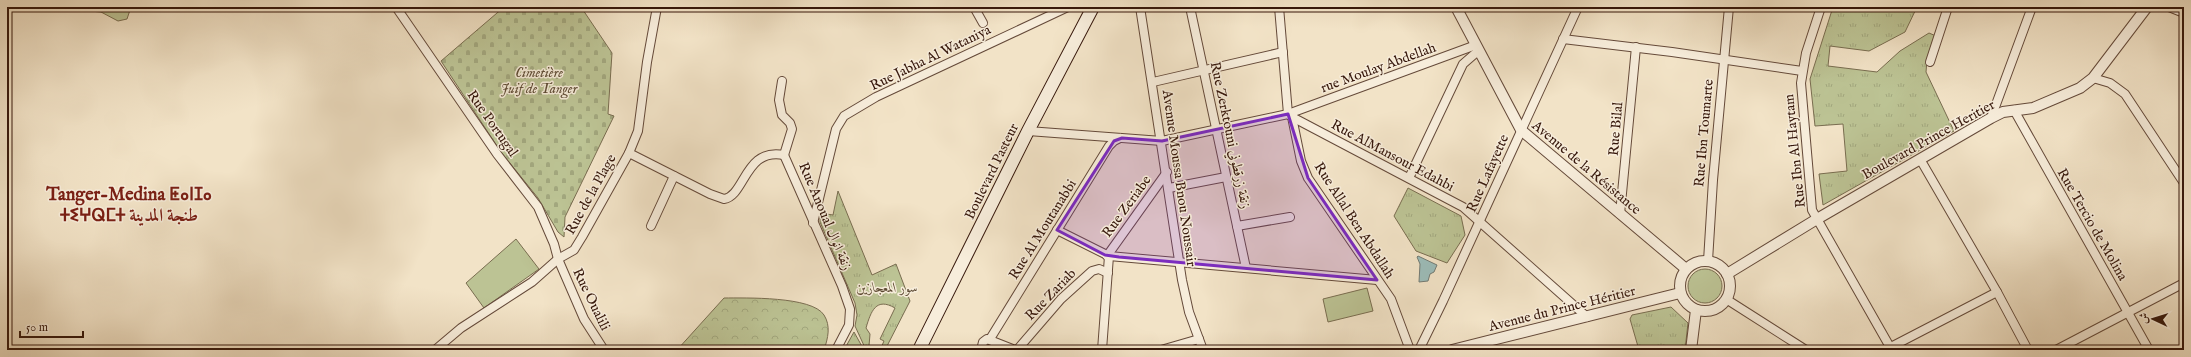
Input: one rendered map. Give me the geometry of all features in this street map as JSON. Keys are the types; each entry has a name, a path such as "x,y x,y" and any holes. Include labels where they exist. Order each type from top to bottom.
{"main road":[{"path":"913,350 1017,136 1084,7"},
{"name":"Boulevard Pasteur","path":"919,350 1028,131 1093,7"}],"street":[{"name":"Rue Portugal","path":"396,7 497,154 538,206 554,244 558,259"},
{"name":"Rue de la Plage","path":"435,350 461,328 532,282 558,259 574,250 629,153 638,131 647,62 657,7"},
{"path":"974,7 983,23"},
{"name":"Rue Jabha Al Wataniya","path":"813,223 836,129 841,119 847,113 876,97 1068,7"},
{"name":"Avenue Moussa Bnou Noussair","path":"1140,7 1170,188 1186,299 1203,350"},
{"name":"Rue Zerktouni زنقة زرقطوني","path":"1190,7 1246,268"},
{"name":"Rue Allal Ben Abdallah","path":"1279,7 1290,116 1301,161 1308,178 1396,310 1410,350"},
{"name":"Avenue de la Résistance","path":"1456,7 1520,130 1686,269"},
{"name":"Rue Lafayette","path":"1418,350 1443,301 1520,130 1578,7"},
{"name":"Rue Ibn Toumarte","path":"1708,261 1723,59 1729,7"},
{"name":"Rue Ibn Al Haytam","path":"1822,7 1802,71 1800,90 1812,210 1887,348"},
{"path":"1930,62 1948,7"},
{"path":"1991,118 2032,7"},
{"name":"Boulevard Prince Heritier","path":"1727,274 1817,219 1991,118 2003,112 2033,108 2080,88 2093,78 2148,7"},
{"path":"2169,7 2184,13"},
{"path":"1563,39 1636,47 1802,71"},
{"name":"Rue Bilal","path":"1620,214 1636,47"},
{"path":"1409,178 1463,64 1477,48"},
{"name":"rue Moulay Abdellah","path":"1028,131 1162,140 1290,116 1477,48"},
{"path":"1153,82 1283,52"},
{"path":"2093,78 2105,80 2125,94 2136,108 2184,183"},
{"path":"782,81 778,100 782,115 790,123 792,129 784,155"},
{"name":"Rue Tercio de Molina","path":"2014,110 2149,350"},
{"name":"Rue AlMansour Edahbi","path":"1290,116 1464,207 1587,317"},
{"name":"Rue Al Moutanabbi","path":"981,350 983,342 992,340 1109,146 1114,141 1122,138"},
{"name":"Rue Anoual زنقة انوال","path":"629,153 719,199 732,196 750,167 757,161 769,156 784,155 842,286 850,309 849,325 836,350"},
{"path":"1920,159 1997,292 2028,350"},
{"name":"Rue Zeriabe","path":"1102,350 1108,256 1167,172"},
{"path":"651,226 674,176"},
{"path":"1170,188 1226,177"},
{"path":"1237,226 1290,217"},
{"path":"1057,230 1108,256 1377,280"},
{"name":"Rue Oualili","path":"558,259 584,319 604,350"},
{"path":"1700,261 1708,261 1719,266 1727,274 1730,282 1726,299 1713,310 1696,310 1688,306 1680,293 1680,283 1686,269 1700,261"},
{"name":"Rue Zariab","path":"1016,350 1061,299 1092,271 1099,269 1108,273"},
{"path":"2056,350 2184,283"},
{"path":"1887,348 1997,292"},
{"name":"Avenue du Prince Héritier","path":"1452,350 1680,293"},
{"path":"1726,299 1806,350"},
{"path":"1691,350 1696,310"},
{"path":"1160,350 1199,339"},
{"path":"992,340 1016,350"}],"highlighted area":[{"path":"1288,114 1308,178 1377,280 1119,257 1105,255 1057,230 1114,141 1122,138 1162,141"}],"green space":[{"path":"67,7 114,10 115,7 131,7 127,19 118,21 101,12 67,9"},
{"name":"Cimetière Juif de Tanger","path":"504,7 581,7 612,53 608,114 614,116 565,217 564,237 558,232 538,198 501,152 441,61"},
{"path":"1833,7 1917,7 1905,32 1869,51 1830,46 1828,66 1877,72 1900,51 1929,33 1936,36 1927,60 1926,72 1954,131 1823,205 1819,174 1847,171 1843,124 1815,126 1810,79"},
{"path":"1408,188 1461,216 1465,235 1447,263 1416,251 1394,216"},
{"name":"سور المعجازين","path":"838,191 872,275 896,264 910,301 885,350 880,350 884,341 880,339 895,308 883,304 879,305 872,311 866,328 870,334 869,346 872,347 870,350 866,350 855,326 857,315 855,303 820,222 820,213 833,215"},
{"path":"516,239 539,269 484,308 466,283"},
{"path":"1705,269 1717,274 1722,286 1717,298 1705,303 1693,298 1688,286 1693,274"},
{"path":"1367,288 1373,311 1328,322 1323,299"},
{"path":"724,298 777,299 806,304 817,309 824,315 828,323 828,337 824,350 764,350 736,348 729,350 677,350"},
{"path":"1671,307 1688,323 1685,350 1639,350 1630,319 1632,315"},
{"path":"854,332 864,350 844,350"}],"water":[{"path":"1418,256 1437,265 1434,272 1430,274 1428,281 1419,282 1420,264 1417,257"}],"district":[{"name":"Tanger-Medina ⵟⴰⵏⵊⴰ ⵜⵉⵖⵕⵎⵜ طنجة المدينة","path":"129,204"}]}
